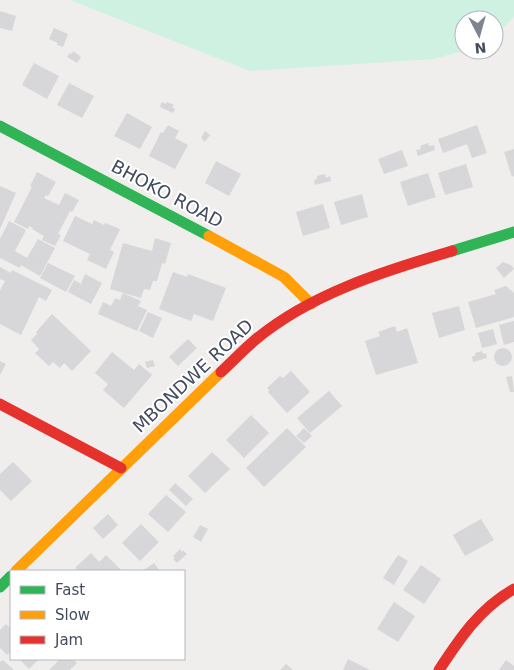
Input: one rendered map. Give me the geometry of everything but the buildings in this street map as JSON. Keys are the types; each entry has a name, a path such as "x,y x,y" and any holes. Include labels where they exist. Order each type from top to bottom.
{"street":[{"name":"BHOKO ROAD","path":"0,126 268,267 284,277 311,304"},
{"name":"MBONDWE ROAD","path":"17,570 255,340 311,304 362,280 391,269 514,232"},
{"path":"0,404 121,468"},
{"path":"0,587 10,577"},
{"path":"438,670 484,609 514,588"}],"green space":[{"path":"70,0 514,0 514,17 504,26 504,10 454,10 454,53 433,59 250,71"}],"traffic: fast":[{"path":"0,126 209,236"},
{"path":"452,251 514,232"},
{"path":"0,587 10,577"}],"traffic: slow":[{"path":"209,236 284,277 311,304"},
{"path":"17,570 221,372"}],"traffic: jam":[{"path":"221,372 255,340 299,310 324,297 374,276 452,251"},
{"path":"0,404 121,468"},
{"path":"439,670 463,635 481,615 491,605 514,589"}]}
